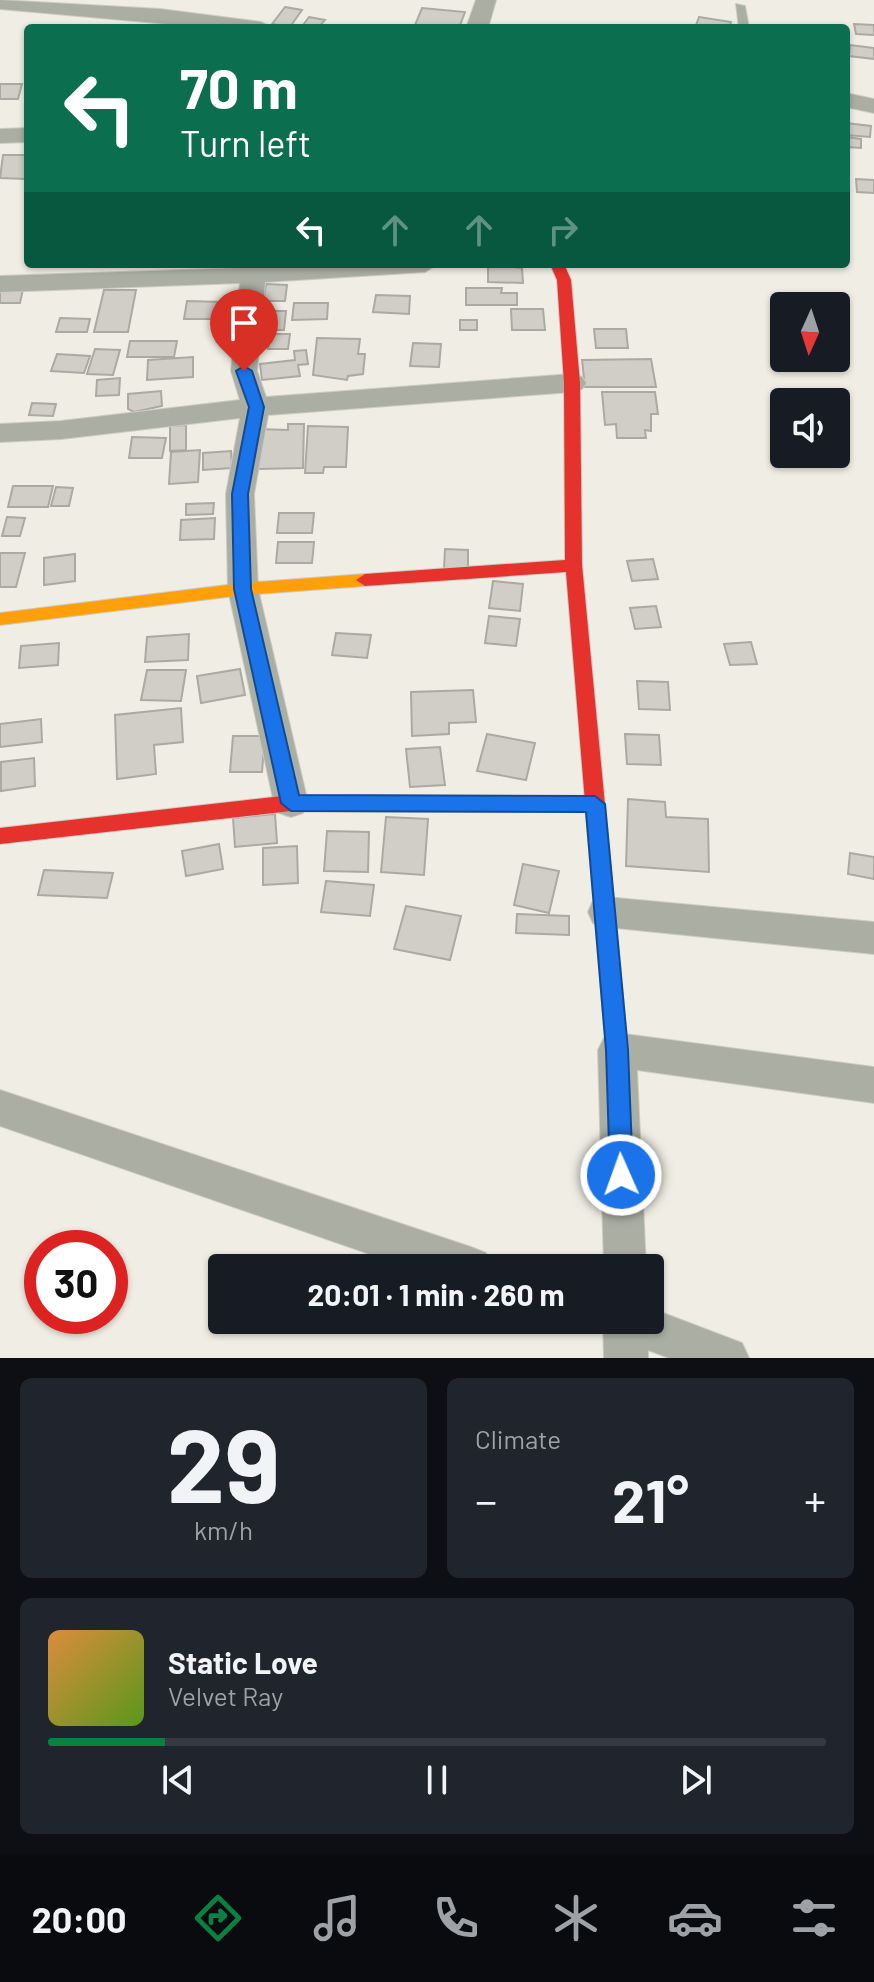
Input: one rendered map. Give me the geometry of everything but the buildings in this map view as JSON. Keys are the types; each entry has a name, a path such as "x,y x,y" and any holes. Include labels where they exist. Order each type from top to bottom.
{"street":[{"path":"478,24 486,0"},
{"path":"0,3 27,2 225,24"},
{"path":"850,101 874,106"},
{"path":"0,136 24,135"},
{"path":"0,284 287,268"},
{"path":"559,268 564,280 572,383 574,565 617,1050 624,1254"},
{"path":"253,269 244,371 256,407 240,494 243,589 291,803"},
{"path":"0,433 61,430 256,407 572,383"},
{"path":"0,619 243,589 574,565"},
{"path":"0,836 291,803 595,804"},
{"path":"606,912 874,938"},
{"path":"617,1050 874,1085"},
{"path":"0,1108 430,1254"},
{"path":"625,1334 626,1358"},
{"path":"663,1334 727,1358"}],"lane":[{"path":"740,6 743,24"}],"traffic: slow":[{"path":"0,619 243,589 365,580"},
{"path":"445,804 595,804"},
{"path":"597,826 617,1050"}],"traffic: jam":[{"path":"559,268 564,280 572,383 574,565 597,826"},
{"path":"365,580 574,565"},
{"path":"0,836 291,803 445,804"}],"route":[{"path":"244,371 256,407 240,494 243,589 291,803 595,804 617,1050 621,1175"}]}
